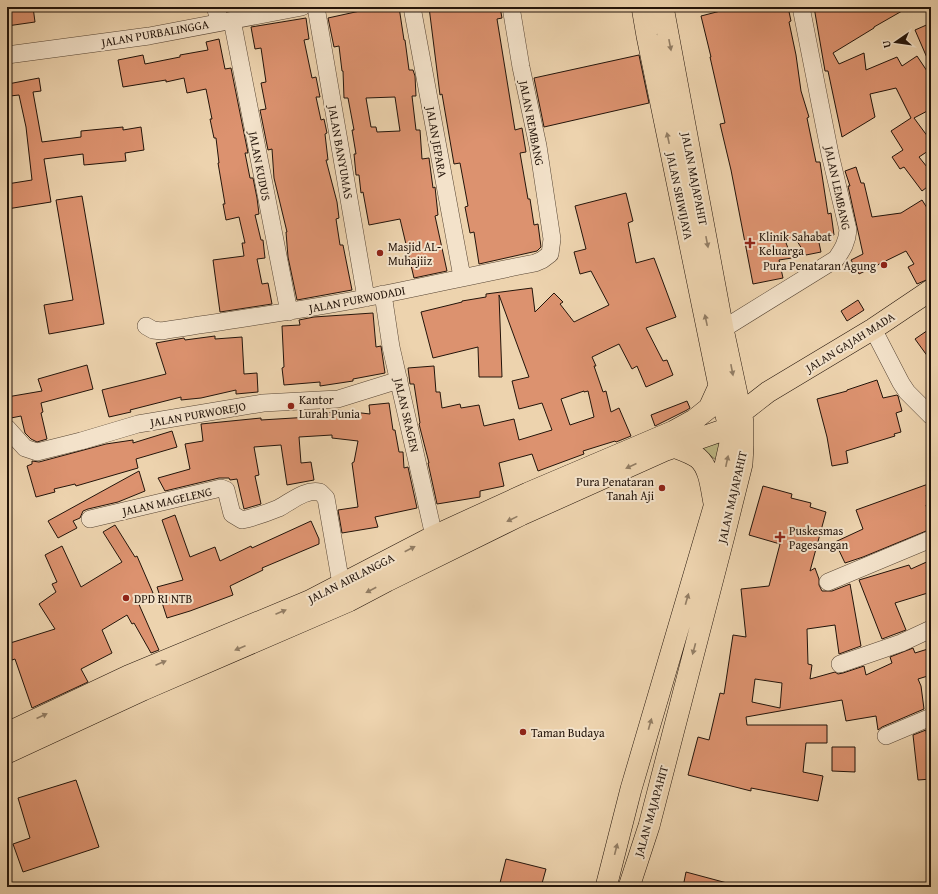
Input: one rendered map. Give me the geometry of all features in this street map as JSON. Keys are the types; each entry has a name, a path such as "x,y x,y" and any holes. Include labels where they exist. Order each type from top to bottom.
{"main road":[{"name":"JALAN SRIWIJAYA","path":"642,7 719,386"},
{"name":"JALAN MAJAPAHIT","path":"606,887 631,789 726,463 730,443 732,418 723,329 663,7"},
{"name":"JALAN GAJAH MADA","path":"672,442 732,418 768,392 873,329 931,290"},
{"name":"JALAN MAJAPAHIT","path":"629,887 648,826 742,464 743,434 732,418 719,386"},
{"name":"JALAN AIRLANGGA","path":"7,733 128,676 309,600 345,593 387,581 672,442 694,420 709,408 719,386"},
{"name":"JALAN AIRLANGGA","path":"7,753 143,690 345,593 434,536 528,493 672,442"},
{"path":"672,442 698,459 705,468 710,480 714,506"}],"street":[{"name":"JALAN PURBALINGGA","path":"7,55 149,36 222,16 302,7"},
{"name":"JALAN BANYUMAS","path":"316,7 366,298"},
{"name":"JALAN JEPARA","path":"412,7 462,277"},
{"name":"JALAN REMBANG","path":"511,7 521,67 538,146 552,239"},
{"name":"JALAN LEMBANG","path":"723,329 836,259 845,247 848,240 848,230 830,154 801,7"},
{"name":"JALAN KUDUS","path":"222,16 289,312"},
{"name":"JALAN PURWODADI","path":"146,326 153,330 162,331 289,312 366,298 535,263 550,254 552,239"},
{"name":"JALAN SRAGEN","path":"383,294 391,347 434,536"},
{"path":"873,329 904,388 931,416"},
{"name":"JALAN PURWOREJO","path":"7,428 25,448 37,452 138,424 264,403 338,399 399,380"},
{"name":"JALAN MAGELENG","path":"90,519 221,488 226,490 232,514 242,520 257,517 279,508 307,492 320,492 326,498 345,593"},
{"path":"828,582 931,539"},
{"path":"840,664 901,643 931,629"},
{"path":"886,736 931,717"}],"shaded area":[{"path":"722,435 717,461 699,446"}],"building":[{"path":"7,7 33,7 35,22 7,26"},
{"path":"368,7 399,7 409,70 413,70 415,76 416,96 412,96 416,130 420,130 422,159 429,158 433,188 435,187 438,215 435,216 447,271 414,278 400,219 369,225 363,192 361,193 359,175 356,175 354,154 356,154 352,130 354,130 348,98 344,98 343,71 339,46 334,47 328,18 369,9","holes":["395,97 400,131 377,132 376,127 371,127 366,98"]},
{"path":"429,7 500,7 502,18 497,19 515,130 522,128 526,152 520,153 534,225 538,224 541,247 537,251 479,264 474,232 470,233 465,207 468,206 460,163 454,164 442,94 440,95"},
{"path":"736,7 788,7 791,21 789,22 796,55 801,91 809,117 807,118 816,162 820,162 828,214 831,213 834,235 818,238 821,252 806,255 795,238 786,243 792,258 779,260 783,278 753,284 731,170 720,124 725,123 701,16"},
{"path":"814,7 909,7 833,53 839,64 864,53 866,70 897,57 902,66 917,56 931,77 931,109 914,118 931,141 931,149 919,157 931,172 931,184 922,191 904,167 900,169 892,157 903,150 891,131 911,118 896,88 870,94 875,117 842,137 828,71 825,71"},
{"path":"306,18 309,39 304,40 312,78 316,77 320,97 316,97 321,120 324,119 327,133 325,134 328,160 326,160 337,202 339,218 336,219 340,245 343,245 352,290 297,300 288,257 287,232 274,178 272,149 268,150 260,110 266,109 261,83 266,82 261,48 255,49 251,27"},
{"path":"931,23 931,67 915,30"},
{"path":"219,39 225,69 231,68 248,153 245,153 250,178 253,178 257,198 259,214 255,215 261,240 263,240 265,258 257,259 262,284 268,283 272,304 220,312 213,260 244,256 242,243 245,243 239,217 226,220 216,138 214,138 210,119 212,119 206,89 187,93 184,78 166,82 166,80 123,87 118,60 143,55 145,64 180,57 180,55 208,50 206,42"},
{"path":"639,55 649,103 544,127 534,78"},
{"path":"39,78 41,91 33,92 42,142 81,137 81,131 123,127 123,130 141,127 144,150 125,153 126,161 84,165 83,154 44,159 51,202 7,209 7,184 32,180 26,127 19,95 10,96 8,84"},
{"path":"856,167 861,183 864,183 872,217 901,213 922,200 931,214 931,278 917,284 908,267 914,264 906,251 859,274 851,260 863,254 848,186 850,186 845,171"},
{"path":"626,193 633,221 628,223 636,263 654,258 676,317 646,328 663,361 667,360 673,375 646,387 637,366 632,369 619,344 592,357 603,392 606,391 611,412 619,408 631,436 616,442 615,441 583,451 584,454 538,471 532,454 499,463 504,486 480,491 480,497 437,504 419,424 414,384 410,384 408,368 434,366 436,392 440,392 442,408 460,404 461,408 479,405 484,426 514,419 519,440 552,430 542,403 519,409 512,381 529,377 499,295 502,377 479,377 478,347 433,358 421,312 462,301 486,297 486,294 532,288 535,312 554,293 563,302 560,304 574,322 609,305 591,271 580,274 574,252 586,249 575,206","holes":["588,391 594,417 570,425 561,399"]},
{"path":"82,196 104,324 49,334 44,305 73,300 56,200"},
{"path":"858,300 864,310 847,321 841,311"},
{"path":"373,313 376,347 381,346 385,373 353,379 353,381 320,386 320,382 284,385 282,368 284,367 282,326 300,325 299,320 314,317"},
{"path":"931,328 931,361 915,339"},
{"path":"215,336 215,339 242,337 244,374 257,373 258,392 236,394 236,390 201,398 181,400 181,397 109,417 102,390 166,374 156,343 184,338 185,340"},
{"path":"87,365 93,389 41,403 43,412 41,413 47,439 37,442 31,439 25,433 21,416 11,418 7,397 42,391 38,379"},
{"path":"877,380 883,398 898,396 902,411 896,413 901,432 894,434 895,436 846,451 848,463 832,466 827,437 817,399 847,391"},
{"path":"687,401 690,408 655,426 651,415"},
{"path":"389,403 393,430 395,430 399,452 403,452 404,468 408,467 417,508 375,517 378,527 342,533 338,510 358,507 352,463 354,462 358,441 332,438 332,435 299,437 301,463 311,462 314,480 287,485 281,445 254,447 259,475 255,476 261,504 244,509 237,479 230,480 229,478 219,478 165,491 158,478 190,469 185,444 203,441 201,424 261,418 261,420 310,417 310,414 335,412 336,410 370,414 369,405"},
{"path":"172,431 177,447 136,459 138,468 76,486 75,484 54,489 55,492 36,497 27,466 32,464 32,461 39,462 106,444 133,440 133,443"},
{"path":"139,471 145,491 118,502 83,511 80,518 73,521 77,528 58,538 48,521"},
{"path":"931,483 931,503 926,505 931,523 931,529 845,563 835,542 863,529 856,510"},
{"path":"763,486 792,494 791,498 811,503 810,507 826,512 810,571 815,568 822,591 832,591 850,584 861,646 839,654 835,625 807,629 808,664 812,665 810,679 835,672 838,674 843,673 864,666 866,675 892,663 890,657 913,648 915,653 931,648 931,675 918,679 921,686 924,709 878,730 876,716 846,721 842,700 746,717 747,725 827,725 827,743 806,743 803,772 823,776 818,801 751,788 751,791 688,775 698,737 709,740 720,693 724,694 733,635 746,637 741,589 769,586 780,544 749,535","holes":["755,679 782,683 780,708 752,702"]},
{"path":"175,515 190,557 215,547 220,561 251,546 252,548 311,521 319,539 319,544 262,568 263,570 230,586 233,595 167,618 157,587 183,580 162,520"},
{"path":"115,525 135,557 137,556 153,593 137,600 159,650 151,653 134,623 132,624 127,615 102,630 112,653 81,669 88,682 32,708 15,659 12,660 7,644 55,629 39,604 56,592 52,584 57,582 45,555 62,546 81,587 122,562 103,532"},
{"path":"931,560 931,592 895,603 906,630 882,639 859,580 909,565 911,569"},
{"path":"926,730 931,779 918,780 913,735"},
{"path":"832,747 855,747 855,772 832,771"},
{"path":"76,780 99,847 23,872 13,844 30,838 18,798"},
{"path":"506,859 546,869 541,887 499,887"},
{"path":"686,872 727,883 727,887 683,887"}],"place":[{"name":"Klinik Sahabat Keluarga","path":"750,243"},
{"name":"Masjid AL- Muhajiiz","path":"380,253"},
{"name":"Pura Penataran Agung","path":"884,265"},
{"name":"Kantor Lurah Punia","path":"291,406"},
{"name":"Pura Penataran Tanah Aji","path":"662,488"},
{"name":"Puskesmas Pagesangan","path":"780,537"},
{"name":"DPD RI NTB","path":"126,598"},
{"name":"Taman Budaya","path":"523,732"}]}
